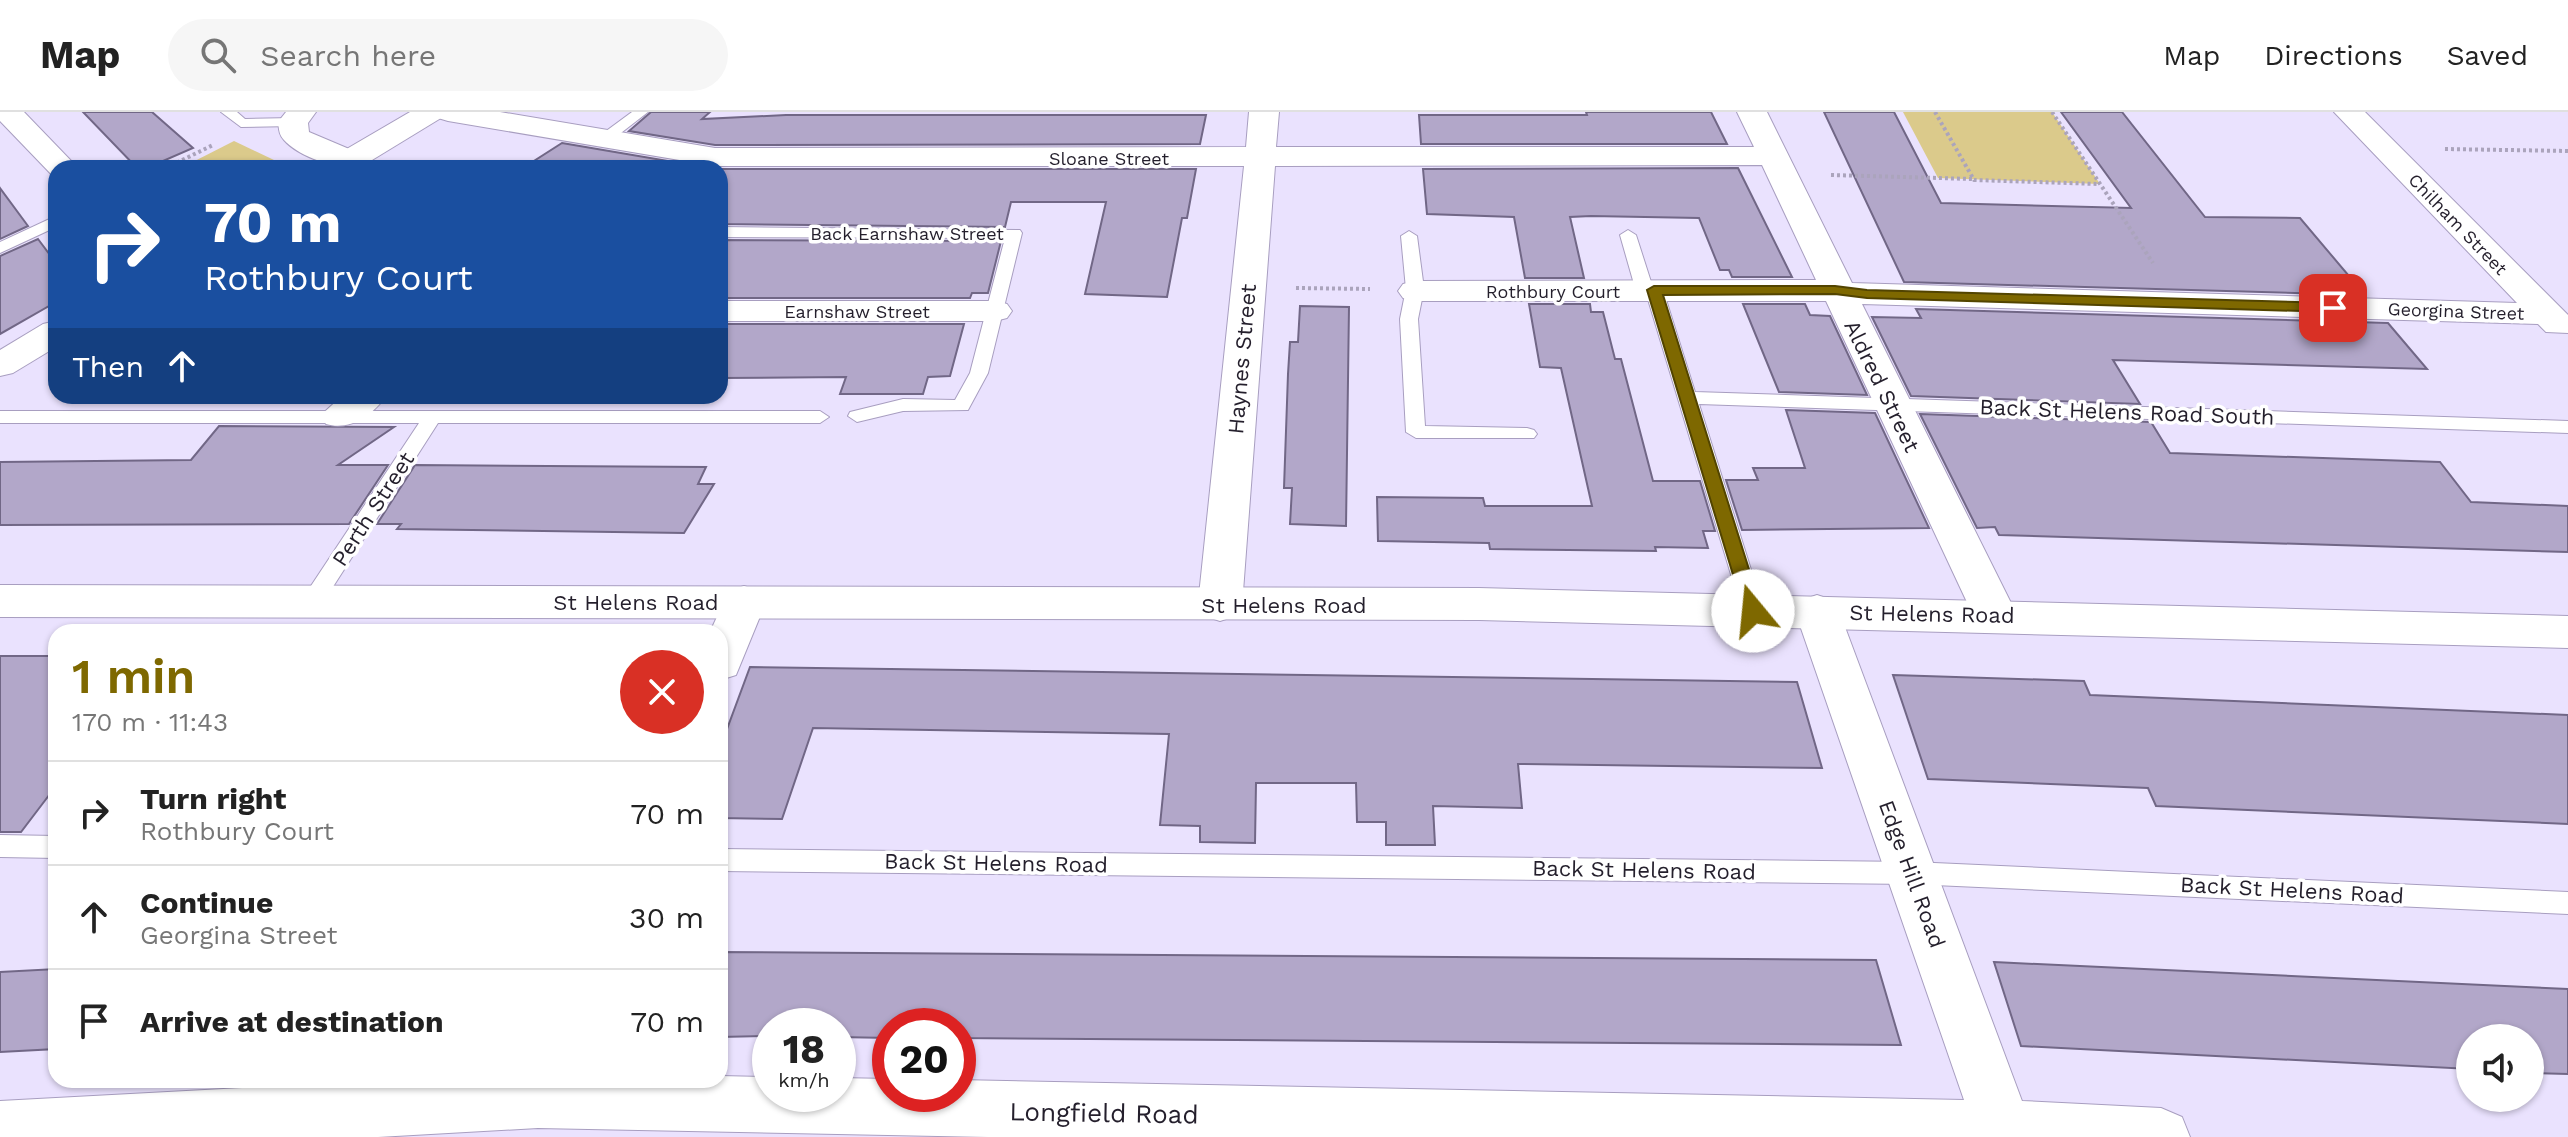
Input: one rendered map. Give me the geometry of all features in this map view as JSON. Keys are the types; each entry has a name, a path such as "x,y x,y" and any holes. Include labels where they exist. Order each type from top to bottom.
{"street":[{"path":"7,112 55,160"},
{"path":"350,160 431,112"},
{"name":"Sloane Street","path":"448,112 603,140 679,160"},
{"name":"Haynes Street","path":"1220,605 1264,112"},
{"name":"Aldred Street","path":"1752,112 1995,615"},
{"name":"Chilham Street","path":"2349,112 2558,321"},
{"path":"297,117 295,135 336,160"},
{"name":"Sloane Street","path":"728,162 1260,159 1776,164"},
{"name":"Rothbury Court","path":"1415,290 1836,291"},
{"name":"Georgina Street","path":"1836,291 2558,321"},
{"name":"Earnshaw Street","path":"728,311 995,311"},
{"path":"0,365 48,337"},
{"name":"St Helens Road","path":"0,601 1479,604 2568,632"},
{"path":"728,643 744,602"},
{"name":"Edge Hill Road","path":"1817,611 2004,1133"},
{"name":"Longfield Road","path":"0,1130 542,1090 801,1122 2161,1137"}],"lane":[{"path":"228,112 241,123 297,117"},
{"path":"603,140 641,112"},
{"path":"0,248 48,225"},
{"name":"Back Earnshaw Street","path":"728,232 1014,233 995,311"},
{"path":"1628,235 1686,398 1753,611"},
{"path":"1409,236 1415,290 1409,319 1416,432 1527,434"},
{"path":"857,416 903,405 961,406 979,373 995,311"},
{"name":"Back St Helens Road South","path":"1686,398 2568,427"},
{"path":"0,417 353,406 433,416 820,417"},
{"name":"Perth Street","path":"312,601 433,416"},
{"path":"0,846 48,847"},
{"name":"Back St Helens Road","path":"728,860 1912,873 2568,903"}],"path":[{"path":"1935,112 1974,180"},
{"path":"2052,112 2181,303"},
{"path":"182,160 229,137 241,123"},
{"path":"2384,148 2568,151"},
{"path":"1776,164 1974,180 2100,184"},
{"path":"1248,288 1415,290"}],"shaded area":[{"path":"1903,112 2052,112 2100,184 1938,178"},
{"path":"234,141 274,160 197,160"}],"building":[{"path":"83,112 152,112 193,148 165,160 129,160"},
{"path":"651,112 710,112 702,119 786,115 1206,115 1200,144 715,145 629,131"},
{"path":"1586,112 1711,112 1727,144 1421,144 1419,115 1587,115"},
{"path":"1824,112 1894,112 1941,203 2131,208 2061,112 2122,112 2205,217 2300,218 2365,295 1904,282"},
{"path":"562,143 662,160 535,160"},
{"path":"1738,168 1792,277 1732,277 1729,270 1720,270 1699,218 1591,216 1570,217 1584,278 1525,278 1514,217 1427,214 1423,169"},
{"path":"728,169 1196,169 1187,218 1182,218 1167,297 1085,294 1106,202 1011,202 1005,227 728,224"},
{"path":"0,188 28,226 0,239"},
{"path":"38,239 48,252 48,307 0,334 0,256"},
{"path":"728,240 1001,241 988,293 972,293 970,298 728,298"},
{"path":"1529,304 1590,304 1591,312 1603,312 1615,359 1621,359 1653,481 1700,481 1715,531 1703,531 1708,548 1655,547 1656,551 1490,549 1489,543 1378,541 1377,497 1483,498 1485,506 1592,506 1561,368 1540,367"},
{"path":"1743,304 1805,304 1810,315 1830,316 1867,395 1779,392"},
{"path":"1300,306 1349,307 1346,526 1290,524 1292,488 1284,488 1288,374 1290,342 1298,342"},
{"path":"1916,309 2388,323 2427,369 2113,360 2140,404 1911,396 1872,317 1921,318"},
{"path":"728,324 964,324 950,376 928,377 923,394 840,394 846,377 728,378"},
{"path":"1786,410 1875,413 1929,528 1742,530 1726,480 1758,480 1753,468 1805,468"},
{"path":"1920,414 2151,422 2170,453 2440,462 2471,502 2568,506 2568,552 1999,535 1995,527 1977,528"},
{"path":"219,426 394,427 338,465 388,465 349,524 0,525 0,462 191,460"},
{"path":"415,465 706,467 698,484 714,484 684,533 397,529 401,524 377,524"},
{"path":"0,656 48,656 48,797 21,832 0,832"},
{"path":"750,667 1797,682 1822,768 1518,764 1522,808 1433,806 1435,845 1386,845 1386,822 1357,822 1356,783 1256,783 1255,843 1200,842 1200,826 1160,825 1169,734 813,728 782,819 728,818 728,726"},
{"path":"1893,675 2084,681 2090,695 2568,715 2568,824 2156,806 2148,788 1928,779"},
{"path":"728,952 1876,960 1901,1045 976,1038 976,1008 872,1008 872,1038 856,1037 856,1008 752,1008 752,1036 728,1037"},
{"path":"1994,962 2568,989 2568,1074 2544,1073 2544,1024 2456,1024 2456,1068 2021,1046"},
{"path":"48,969 48,1049 0,1052 0,972"}],"route":[{"path":"1753,611 1654,290 1835,290 1837,293 2333,308"}]}
